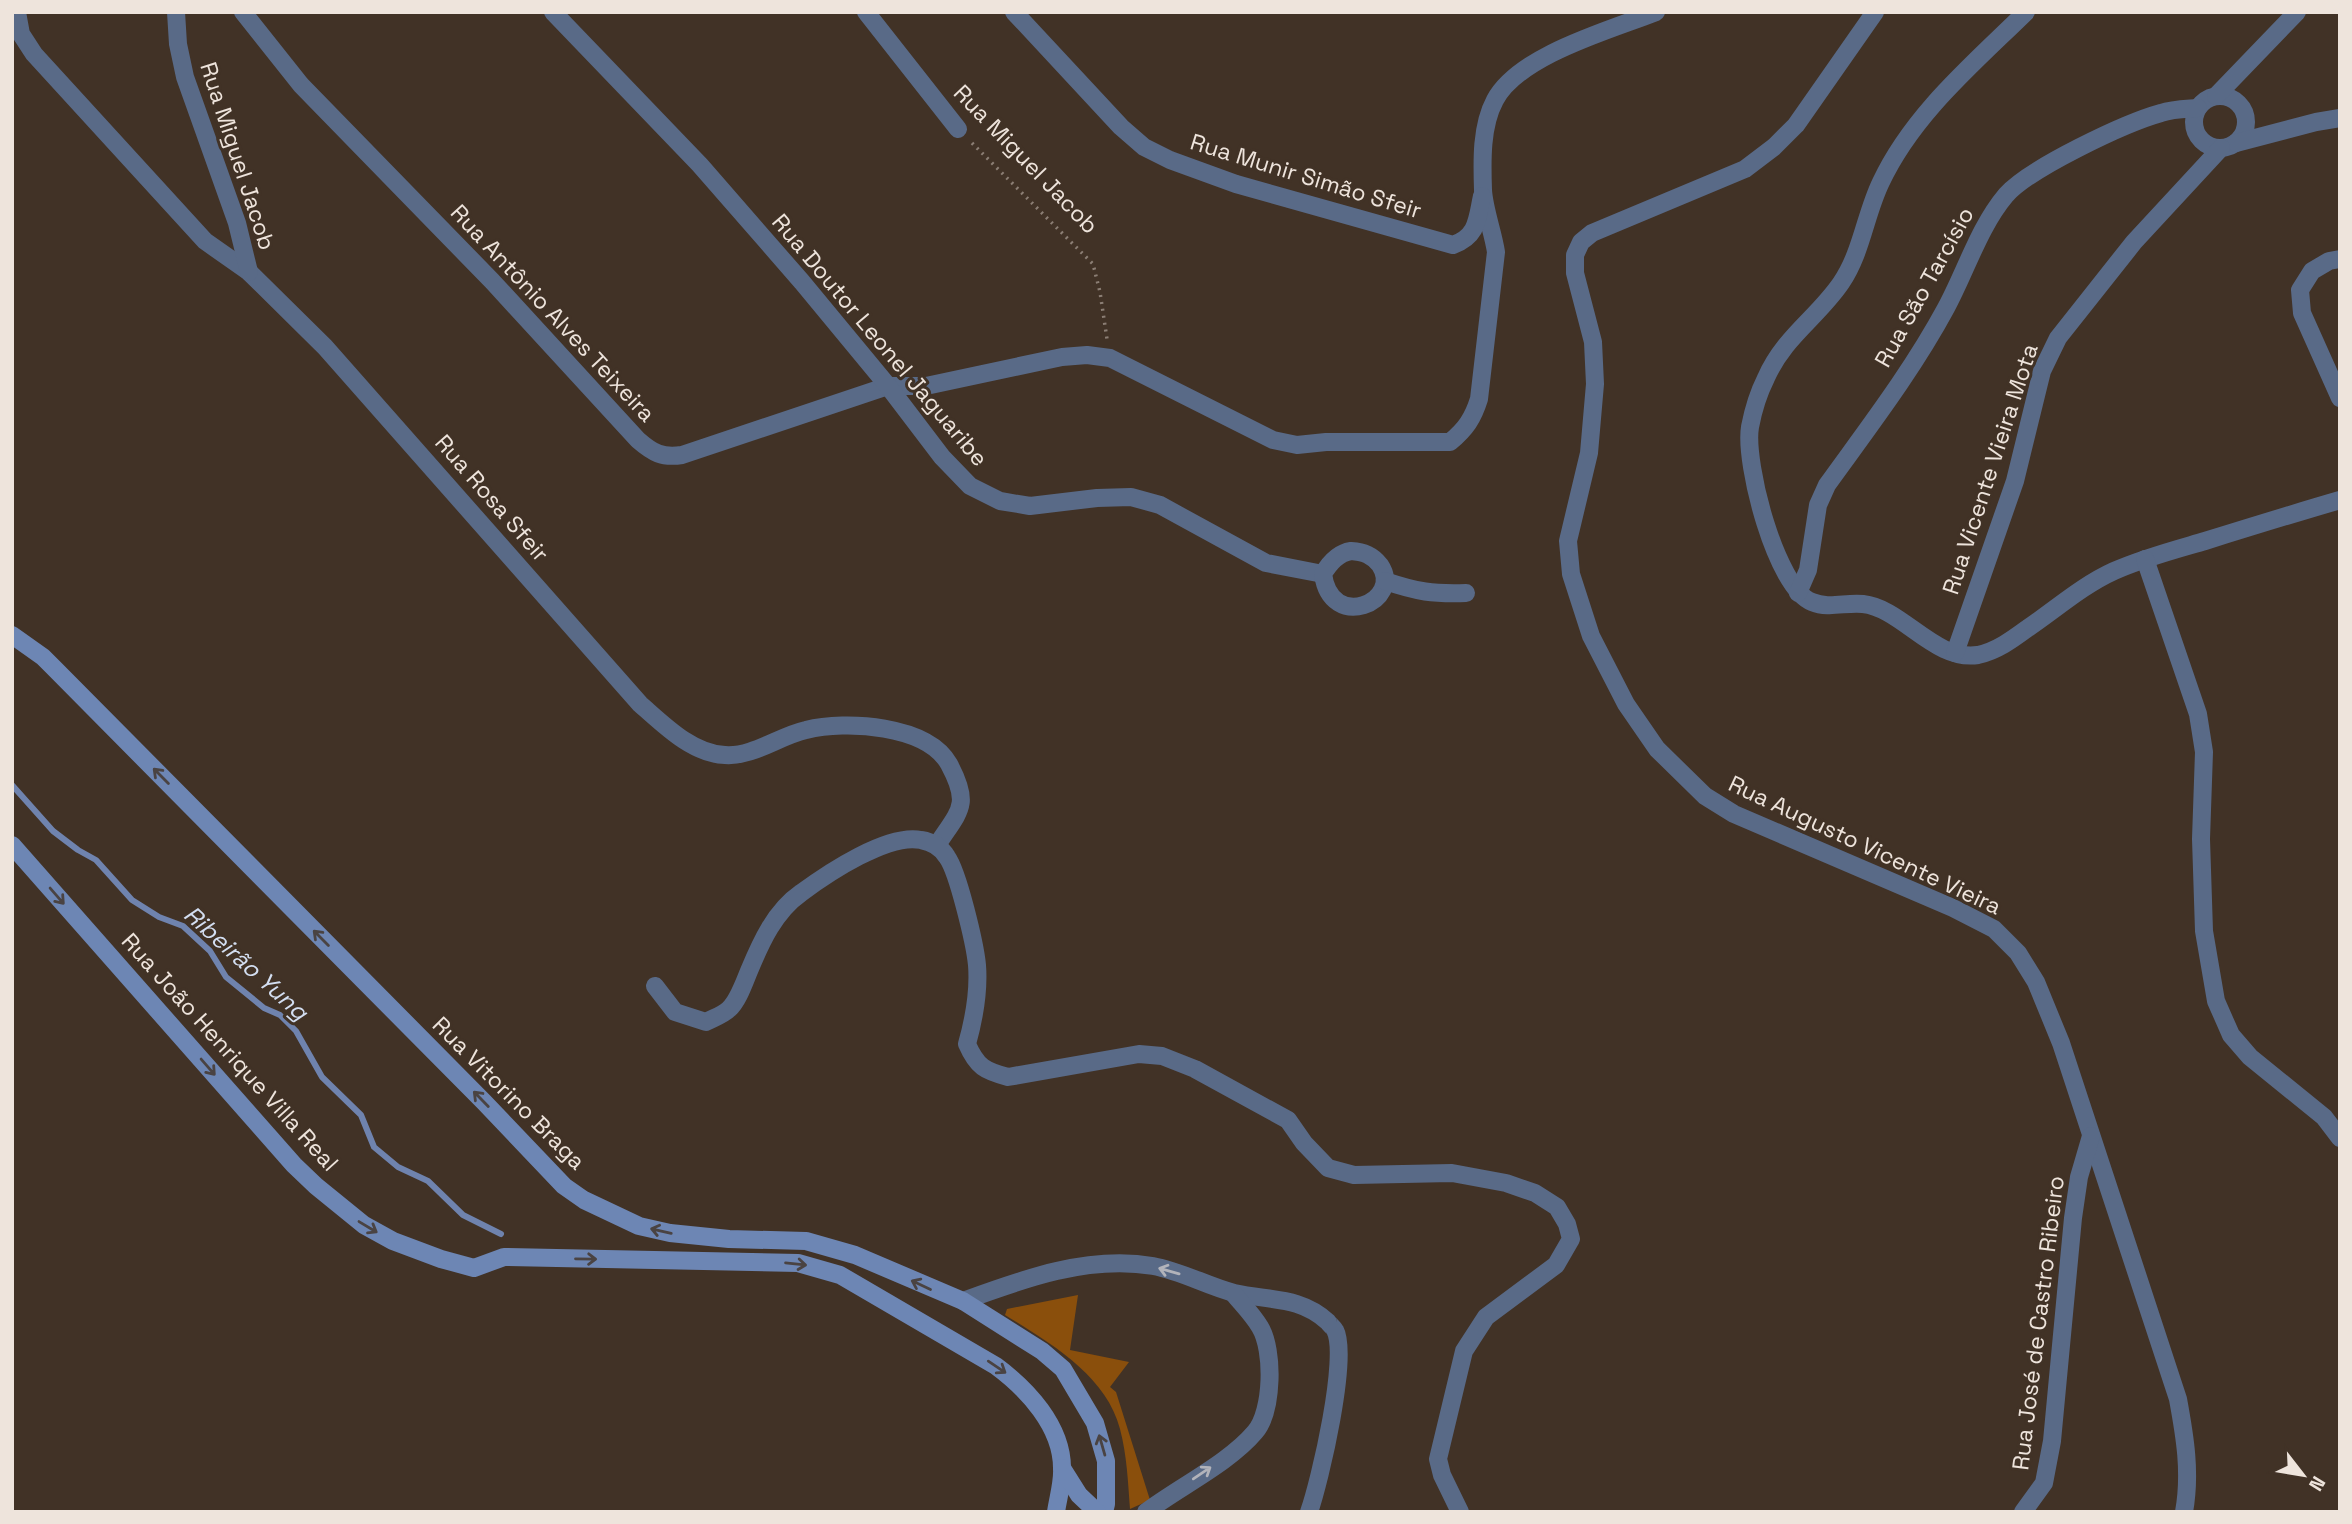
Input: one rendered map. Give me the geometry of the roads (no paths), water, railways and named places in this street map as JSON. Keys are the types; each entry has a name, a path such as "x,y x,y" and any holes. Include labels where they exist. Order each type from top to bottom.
{"main road":[{"name":"Rua Vitorino Braga","path":"12,635 43,657 564,1186 584,1200 639,1226 670,1233 717,1238 806,1241 855,1255 963,1301 1042,1351 1063,1369 1086,1404 1102,1442 1107,1480 1104,1512"},
{"name":"Rua João Henrique Villa Real","path":"12,845 294,1165 364,1225 393,1241 474,1268 505,1257 798,1263 840,1275 1014,1379 1037,1405 1054,1434 1062,1468"},
{"path":"1056,1512 1062,1468"},
{"path":"1062,1468 1079,1495 1097,1512"}],"street":[{"name":"Rua Rosa Sfeir","path":"17,12 21,34 34,54 205,241 249,272 325,347 640,704 660,722 702,750 725,755 749,752 806,730 847,726 888,729 922,739 936,747 961,787 960,809 937,845"},
{"name":"Rua Miguel Jacob","path":"176,12 184,77 237,223 249,272"},
{"name":"Rua Antônio Alves Teixeira","path":"243,12 301,85 492,281 638,440 652,452 666,457 682,455 888,386 926,386 1062,357 1087,355 1110,358 1273,440 1297,445 1326,442 1450,442 1464,431 1474,415 1479,399 1496,253 1483,192"},
{"name":"Rua Doutor Leonel Jaguaribe","path":"553,12 700,165 802,282 888,386 942,457 970,486 1000,501 1030,506 1131,497 1160,505 1266,563 1323,574"},
{"name":"Rua Miguel Jacob","path":"866,12 958,129"},
{"name":"Rua Munir Simão Sfeir","path":"1014,12 1121,127 1144,147 1170,160 1236,184 1453,245 1466,240 1474,228 1483,192"},
{"path":"1483,192 1485,127 1495,99 1515,77 1546,55 1656,12"},
{"name":"Rua Augusto Vicente Vieira","path":"1875,12 1796,125 1774,147 1745,169 1592,233 1581,242 1575,255 1575,273 1593,342 1595,384 1589,453 1568,541 1571,574 1591,636 1626,704 1657,749 1704,796 1734,814 1953,908 1994,929 2018,953 2036,982 2061,1043 2178,1399 2187,1449 2188,1490 2184,1512"},
{"path":"2026,12 1947,89 1908,137 1880,183 1860,248 1841,282 1814,315 1786,342 1766,378 1750,428 1751,463 1769,532 1783,571 1798,593 1811,602 1830,606 1863,604 1884,611 1955,653 1977,655 2004,645 2110,573 2145,559 2340,500"},
{"path":"2216,96 2297,12"},
{"path":"2228,146 2243,134 2247,123 2245,112 2238,102 2228,96 2216,96 2198,107 2194,116 2197,135 2211,147 2228,146 2340,118"},
{"name":"Rua São Tarcísio","path":"1798,593 1808,570 1818,505 1827,485 1916,359 1947,307 1992,215 2008,193 2075,150 2120,129 2162,112 2198,107"},
{"name":"Rua Vicente Vieira Mota","path":"1955,653 2015,481 2042,371 2058,338 2134,242 2228,146"},
{"path":"2340,259 2329,261 2312,271 2300,290 2302,313 2340,398"},
{"path":"1361,552 1382,568 1385,581 1381,593 1372,601 1354,608 1336,601 1324,582 1323,574 1343,553 1361,552"},
{"path":"2145,559 2197,713 2204,752 2201,839 2204,931 2216,1001 2231,1035 2250,1057 2324,1117 2340,1138"},
{"path":"1385,581 1428,594 1466,593"},
{"path":"655,986 675,1012 706,1022 730,1009 775,919 799,894 863,853 900,841 919,839 937,845 949,858 954,873 977,964 972,1027 967,1044 973,1059 988,1072 1008,1077 1139,1054 1162,1056 1195,1069 1288,1120 1304,1143 1328,1168 1354,1175 1452,1173 1506,1183 1535,1193 1557,1207 1567,1224 1571,1239 1556,1265 1486,1317 1464,1351 1438,1459 1442,1475 1460,1512"},
{"name":"Rua José de Castro Ribeiro","path":"2023,1512 2044,1483 2052,1441 2073,1218 2079,1177 2091,1136"},
{"path":"963,1301 1016,1281 1104,1262 1154,1266 1233,1293 1292,1302 1316,1311 1335,1329 1339,1360 1319,1483 1309,1512"},
{"path":"1146,1512 1236,1451 1258,1430 1270,1381 1266,1349 1261,1328 1233,1293"}],"waterway":[{"name":"Ribeirão Yung","path":"12,785 53,831 96,860 132,900 159,917 183,926 210,951 226,977 264,1008 280,1015 296,1031 322,1077 361,1115 374,1147 398,1167 428,1181 463,1215 501,1234"}]}
